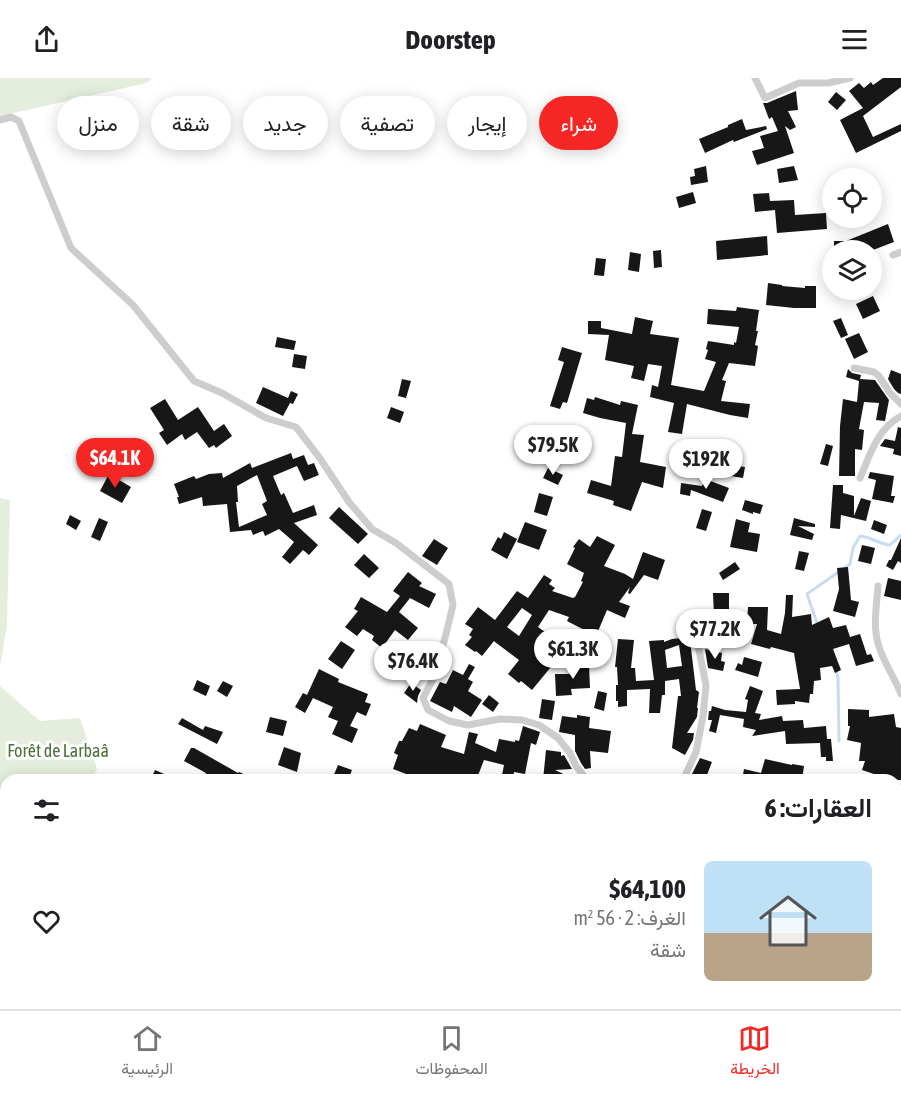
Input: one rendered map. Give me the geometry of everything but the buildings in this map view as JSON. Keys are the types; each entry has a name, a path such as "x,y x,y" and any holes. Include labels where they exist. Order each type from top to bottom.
{"street":[{"path":"755,78 765,98 799,83 828,83 850,78"},
{"path":"0,120 11,117 19,121 71,248 133,305 194,381 222,393 266,418 296,428 319,457 349,502 372,529 396,543 449,584 453,605 433,679 423,698 428,710 449,721 468,725 500,719 522,720 539,725 558,738 582,774"},
{"path":"893,255 901,252"},
{"path":"854,368 874,372 901,404"},
{"path":"860,478 876,440 901,416"},
{"path":"878,586 876,636 884,660 901,694"},
{"path":"686,774 696,752 703,716 705,685 695,630 688,617"}],"green space":[{"path":"0,78 152,78 147,83 89,96 57,96 57,103 0,116"},
{"path":"0,498 10,500 7,625 0,667"},
{"name":"Forêt de Larbaâ","path":"0,686 40,721 80,718 97,769 94,774 0,774"}],"waterway":[{"path":"818,626 807,594 850,564 853,548 860,536 890,545 901,535"},
{"path":"836,671 839,741"}]}
